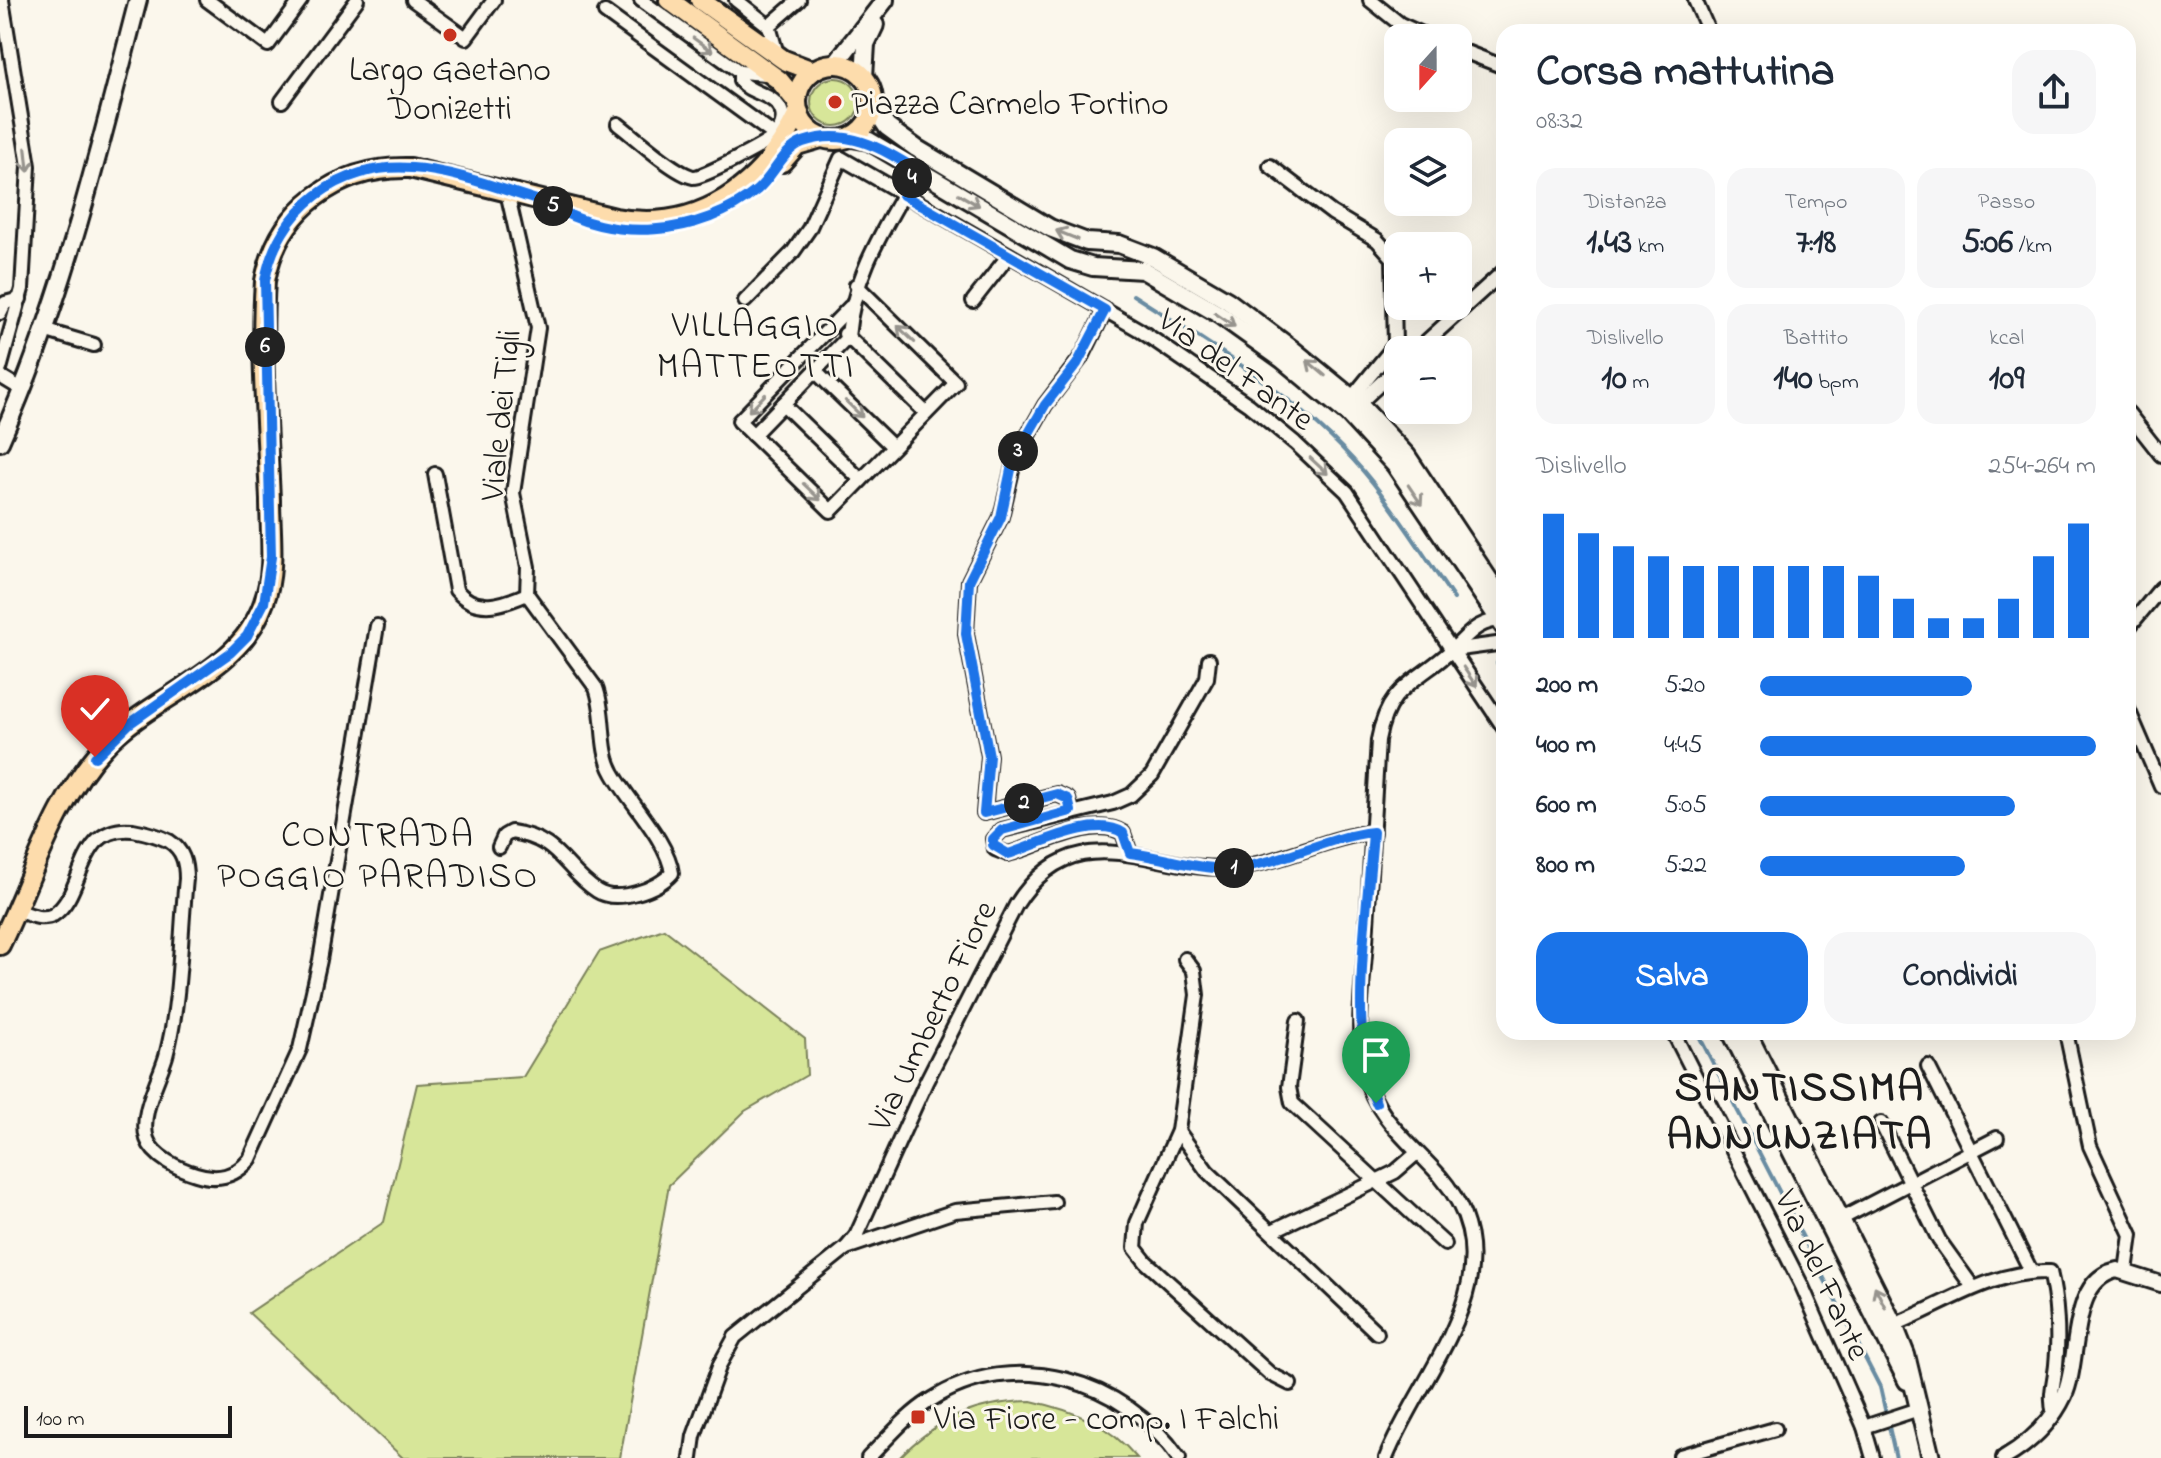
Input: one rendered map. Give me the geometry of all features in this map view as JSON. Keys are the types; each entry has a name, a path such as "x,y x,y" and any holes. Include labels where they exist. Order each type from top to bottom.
{"main road":[{"path":"0,442 47,331 69,263 138,0"},
{"path":"669,0 770,74 798,107 803,122 821,138"},
{"path":"700,0 777,54 813,71"},
{"path":"835,64 885,1"},
{"path":"885,1 866,44 864,77 873,106 887,127 916,148 1050,228 1100,245 1131,247 1228,301 1407,456 1496,590"},
{"path":"0,945 67,800 95,757 129,724 230,653 247,636 264,603 271,557 264,297 268,266 286,226 303,205 327,187 381,169 422,169 550,204 564,204 635,221 675,217 709,207 738,192 761,172 798,107 801,85 813,71 835,64 846,65 864,77"},
{"path":"852,138 866,124 873,106"},
{"path":"550,204 563,213 624,229 655,230 710,217 743,200 763,184 797,145 821,138 869,141 1070,260 1105,268 1143,270 1220,315 1351,407 1395,465 1496,613"},
{"path":"1100,245 1110,256 1105,268"},
{"path":"1735,1040 1894,1325 1906,1355 1914,1406"},
{"path":"1751,1040 1835,1222 1914,1406 1931,1458"}],"street":[{"path":"0,369 20,299 29,166 2,0"},
{"path":"216,3 268,45 301,0"},
{"path":"282,101 357,0"},
{"path":"413,0 466,38 494,0"},
{"path":"641,0 740,72 770,74"},
{"path":"736,0 769,26 777,54"},
{"path":"769,26 799,0"},
{"path":"1370,0 1400,24"},
{"path":"1695,0 1706,24"},
{"path":"605,12 780,139"},
{"path":"1472,54 1496,64"},
{"path":"740,72 740,81 744,86 764,94 781,111 780,139"},
{"path":"618,124 684,173 696,177 780,139"},
{"name":"Via del Fante","path":"745,301 793,252 809,229 841,158 1105,310 1249,405 1347,492 1496,716"},
{"path":"1270,166 1332,213 1364,230 1393,258 1395,345 1351,407"},
{"path":"753,435 848,337 850,307 856,285 917,170"},
{"name":"Viale dei Tigli","path":"507,192 538,328 513,493 528,567 527,594"},
{"path":"973,301 1009,255"},
{"path":"1432,336 1496,278"},
{"path":"850,307 739,421 831,511 956,383 856,285"},
{"path":"0,313 5,303 20,299"},
{"path":"1071,811 1068,799 1057,794 984,813 989,756 966,634 968,591 971,574 1001,517 1015,458 1045,405 1083,355 1105,310"},
{"path":"834,324 926,413"},
{"path":"47,331 94,345"},
{"path":"815,371 893,447"},
{"path":"0,376 23,390"},
{"path":"1351,407 1384,379"},
{"path":"783,404 861,480"},
{"path":"2136,423 2161,455"},
{"path":"435,474 456,590 470,602 492,606 527,594 596,688 604,715 611,769 652,831 672,873 638,893 609,895 596,891 564,856 540,841 511,832 504,836 499,847"},
{"path":"2136,618 2161,588"},
{"path":"1386,1458 1408,1407 1460,1315 1473,1268 1471,1234 1462,1209 1447,1185 1376,1103 1362,1057 1361,1013 1378,740 1383,715 1400,689 1452,650 1463,636 1487,621 1496,622"},
{"path":"17,910 37,917 53,914 63,902 90,850 111,834 139,831 163,838 177,848 186,866 186,879 172,1027 147,1118 147,1140 155,1152 188,1171 219,1178 238,1172 250,1159 300,1049 320,960 377,626"},
{"path":"1452,650 1496,644"},
{"path":"1130,853 1123,833 1110,827 1058,835 1008,854 993,845 993,839 1002,830 1113,803 1142,787 1207,678 1209,660"},
{"path":"2136,728 2161,786"},
{"name":"Via Umberto Fiore","path":"691,1458 694,1436 716,1374 735,1337 846,1248 863,1222 926,1082 1023,895 1042,874 1067,860 1094,853 1130,853 1195,865 1232,868 1269,862 1373,832"},
{"path":"1185,959 1194,971 1197,995 1178,1131 1137,1223 1135,1248 1146,1262 1270,1374 1290,1384"},
{"path":"1298,1021 1289,1087 1292,1103 1445,1244"},
{"name":"Via del Fante","path":"1677,1040 1802,1286 1868,1426 1873,1458"},
{"path":"2068,1040 2090,1146 2131,1235 2126,1271"},
{"path":"1928,1066 2031,1271"},
{"path":"1881,1123 1939,1240 1972,1286"},
{"path":"1178,1131 1207,1171 1377,1333"},
{"path":"1835,1222 1997,1138"},
{"path":"1272,1231 1395,1172 1417,1153"},
{"path":"846,1248 955,1211 1054,1202"},
{"path":"1894,1325 1972,1286 2031,1271 2050,1272 2055,1291 2056,1365 2050,1398 2054,1414"},
{"path":"2004,1458 2037,1435 2054,1414 2073,1369 2078,1322 2085,1299 2103,1275 2126,1271 2161,1284"},
{"path":"868,1458 932,1399 979,1379 1017,1373 1063,1377 1096,1389 1151,1427 1179,1458"},
{"path":"1868,1426 1914,1406"},
{"path":"1680,1456 1775,1429"},
{"path":"1723,1444 1726,1458"}],"green space":[{"path":"835,78 852,85 859,102 852,119 835,126 818,119 811,102 818,85"},
{"path":"664,929 805,1039 807,1075 745,1111 669,1185 620,1458 403,1458 249,1313 384,1222 417,1084 523,1077 599,952"},
{"path":"1031,1401 1089,1420 1114,1436 1137,1458 899,1458 928,1433 959,1415 993,1405"}],"waterway":[{"path":"1133,295 1261,379 1321,427 1373,483 1454,599"},
{"path":"1701,1040 1880,1387 1896,1458"}],"place":[{"name":"Largo Gaetano Donizetti","path":"450,35"},
{"name":"Piazza Carmelo Fortino","path":"835,102"},
{"name":"Via Fiore - comp. I Falchi","path":"918,1417"}],"district":[{"name":"VILLAGGIO MATTEOTTI","path":"756,344"},
{"name":"CONTRADA POGGIO PARADISO","path":"378,854"},
{"name":"SANTISSIMA ANNUNZIATA","path":"1800,1109"}],"route":[{"path":"95,757 129,724 240,644 264,603 271,557 265,281 279,238 294,215 315,195 340,180 369,171 395,167 422,169 550,204 563,213 614,227 655,230 710,217 734,206 757,190 792,150 804,142 821,138 869,141 917,170 903,195 1105,310 1083,355 1045,405 1022,445 1012,465 1001,517 969,581 965,627 989,756 990,777 983,811 989,813 1050,795 1064,794 1071,811 1002,830 993,839 995,849 1008,854 1058,835 1110,827 1123,833 1130,853 1195,865 1232,868 1269,862 1373,832 1361,1013 1362,1057 1376,1103"}]}
